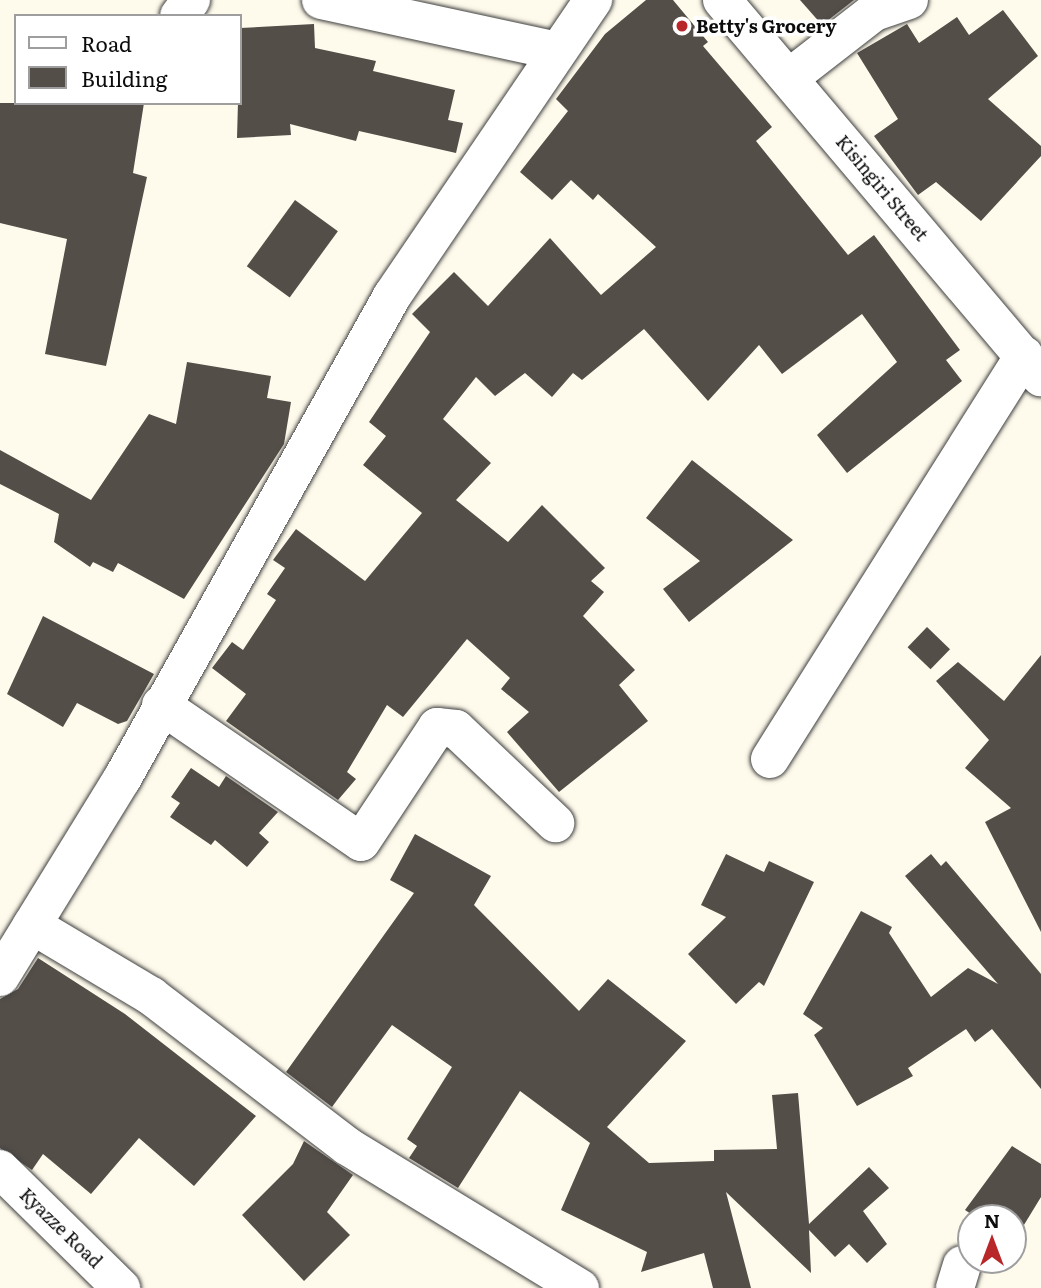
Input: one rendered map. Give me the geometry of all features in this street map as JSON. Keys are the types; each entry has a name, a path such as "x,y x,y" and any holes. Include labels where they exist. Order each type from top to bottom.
{"street":[{"path":"321,0 557,51"},
{"path":"0,977 161,705 392,296 593,0"},
{"name":"Kisingiri Street","path":"722,0 1032,366"},
{"path":"789,78 874,12 909,0"},
{"path":"770,759 1032,366"},
{"path":"161,705 362,842 437,727 456,729 555,823"},
{"path":"32,925 151,996 347,1146 580,1288"},
{"name":"Kyazze Road","path":"0,1169 121,1288"}],"building":[{"path":"646,0 673,0 708,42 703,46 772,127 756,141 848,255 874,235 960,350 946,360 962,381 847,473 817,435 897,362 862,314 782,374 759,345 708,401 644,329 582,380 573,373 552,397 525,373 495,396 476,377 443,419 491,463 456,500 508,542 542,505 605,568 591,581 604,592 583,616 635,670 619,685 648,721 559,792 507,732 529,712 501,689 510,678 467,639 403,717 387,705 347,772 356,779 338,800 226,721 246,694 212,668 232,642 243,650 276,600 267,594 285,568 273,560 296,529 365,581 422,513 363,465 386,436 369,422 430,332 412,314 454,272 488,306 550,238 601,295 656,247 598,194 593,200 571,180 552,200 520,172 568,111 556,99 605,34"},
{"path":"800,0 854,0 822,25"},
{"path":"1003,10 1038,56 988,99 1041,146 1041,156 981,221 936,182 918,195 874,136 898,119 857,53 907,24 919,43 957,17 969,35"},
{"path":"314,24 315,48 376,61 373,71 455,90 448,120 463,123 456,153 359,131 356,141 290,124 291,135 237,138 238,105 242,105 242,28"},
{"path":"0,103 144,105 133,173 147,177 106,366 45,354 67,239 0,223"},
{"path":"295,200 338,231 290,297 247,266"},
{"path":"187,362 271,376 267,398 291,402 284,444 184,599 118,563 113,572 93,562 90,567 54,542 59,514 0,484 0,450 91,500 149,414 176,424"},
{"path":"692,460 793,540 689,622 663,589 700,561 646,518"},
{"path":"43,616 154,674 127,721 118,724 77,703 63,727 7,694"},
{"path":"927,627 950,649 931,669 908,647"},
{"path":"1041,655 1041,932 985,822 1011,808 965,768 989,740 936,681 958,662 1004,701"},
{"path":"191,768 219,787 226,776 278,812 259,833 269,842 247,867 215,840 211,845 170,817 180,803 171,797"},
{"path":"415,834 491,876 474,905 579,1011 608,979 686,1041 607,1127 649,1163 714,1161 714,1150 777,1149 772,1095 798,1093 809,1224 869,1167 889,1188 863,1211 887,1244 867,1263 849,1244 835,1257 809,1230 811,1273 726,1192 751,1288 713,1288 704,1253 641,1272 647,1252 561,1210 590,1143 520,1091 458,1188 409,1158 417,1146 407,1139 452,1067 392,1025 332,1107 286,1072 414,893 390,880"},
{"path":"726,854 764,872 769,861 814,882 764,986 759,982 736,1004 688,954 726,917 701,905"},
{"path":"931,854 941,866 946,861 1041,974 1041,1089 992,1029 975,1042 966,1029 908,1068 913,1076 857,1106 814,1035 823,1028 803,1014 861,911 892,927 889,933 931,997 968,968 998,984 905,876"},
{"path":"38,958 125,1014 256,1116 194,1186 139,1138 91,1194 43,1154 32,1170 0,1148 0,999 18,989"},
{"path":"304,1141 353,1175 327,1212 350,1235 304,1281 242,1215 293,1164"},
{"path":"1012,1146 1041,1164 1041,1197 1027,1220 1027,1204 969,1204"}],"place":[{"name":"Betty's Grocery","path":"682,26"}]}
